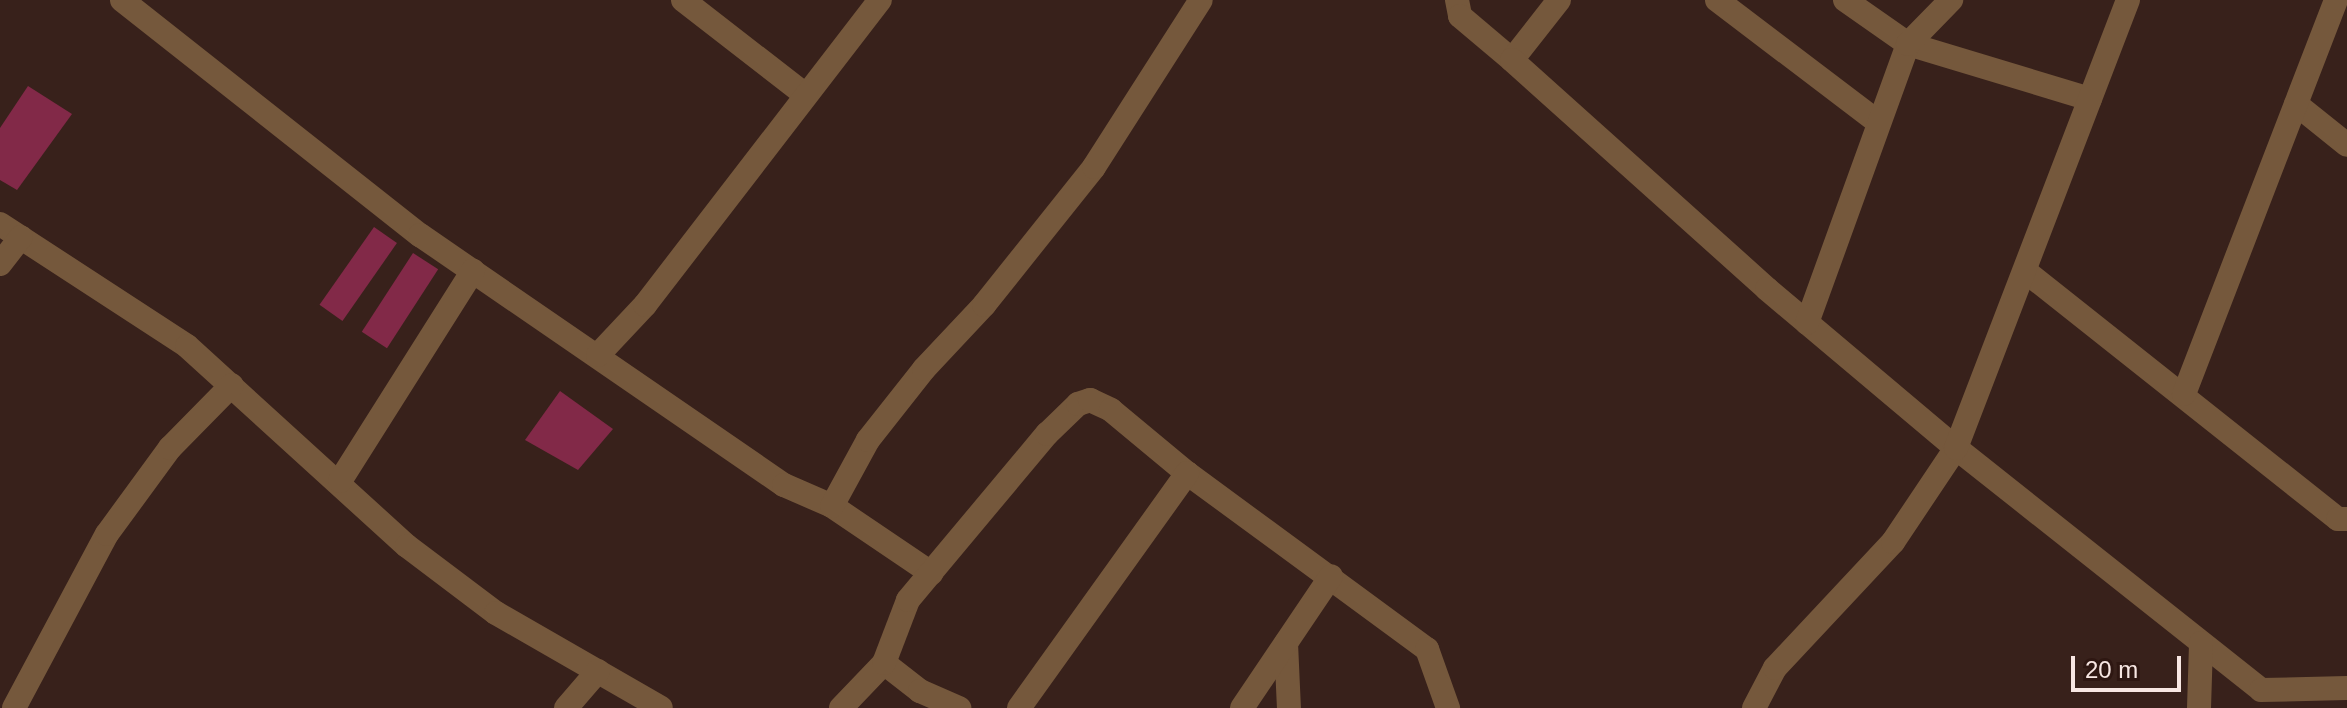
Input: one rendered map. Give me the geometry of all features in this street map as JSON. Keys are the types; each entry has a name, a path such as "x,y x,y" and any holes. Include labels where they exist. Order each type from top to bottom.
{"street":[{"path":"122,0 148,8 310,152 473,271 784,485 832,506 931,573"},
{"path":"683,0 804,94"},
{"path":"598,355 645,305 804,94 880,0"},
{"path":"832,506 868,440 924,369 984,305 1094,167 1201,0"},
{"path":"1457,0 1460,16 1807,323 1956,448 2261,690 2347,688"},
{"path":"1512,60 1559,0"},
{"path":"1717,0 1878,122"},
{"path":"1845,0 1908,44 2090,99"},
{"path":"1807,323 1908,44 1951,0"},
{"path":"1754,708 1775,668 1893,542 1956,448 2128,0"},
{"path":"2184,394 2336,0"},
{"path":"2296,104 2347,145"},
{"path":"0,264 10,230 107,289 187,346 340,481 407,546 496,613 661,708"},
{"path":"340,481 473,271"},
{"path":"2025,271 2338,519 2347,519"},
{"path":"14,708 107,534 170,448 232,385"},
{"path":"841,708 884,663 908,600 1078,404 1090,400 1111,410 1187,473 1427,649 1448,708"},
{"path":"1019,708 1187,473"},
{"path":"1242,708 1331,576"},
{"path":"1286,643 1289,708"},
{"path":"2199,708 2201,643"},
{"path":"884,663 920,691 959,708"},
{"path":"566,708 598,671"}],"building":[{"path":"28,86 72,114 17,190 0,180 0,128"},
{"path":"374,227 397,243 342,321 320,305"},
{"path":"413,253 438,269 387,348 362,332"},
{"path":"560,391 613,429 578,470 525,440"}]}
